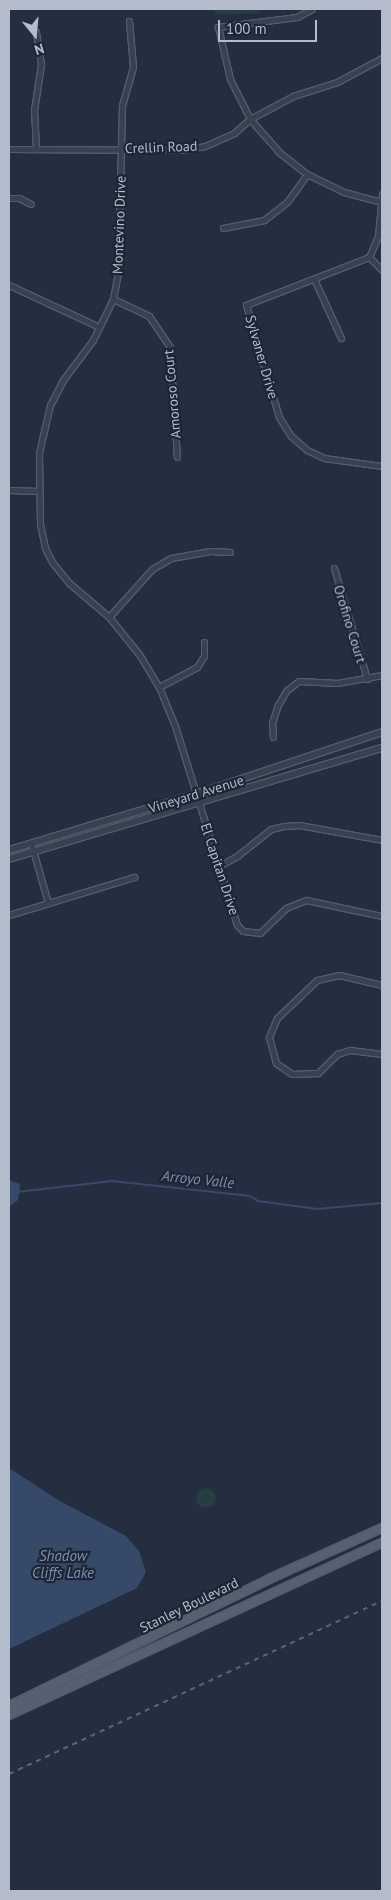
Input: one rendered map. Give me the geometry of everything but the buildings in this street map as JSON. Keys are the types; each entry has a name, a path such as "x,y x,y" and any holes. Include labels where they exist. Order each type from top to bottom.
{"main road":[{"name":"Stanley Boulevard","path":"9,1706 382,1528"},
{"path":"362,1537 368,1549"},
{"name":"Stanley Boulevard","path":"9,1716 382,1543"}],"street":[{"path":"312,9 297,17 218,27 230,79 250,119 280,153 307,174 344,192 382,202"},
{"name":"Montevino Drive","path":"129,21 133,67 122,106 121,244 113,299 99,327 63,380 50,405 39,453 38,491 40,524 52,562 69,582 109,617 139,654 159,687 175,726 198,802"},
{"path":"36,31 41,64 34,110 36,148"},
{"name":"Crellin Road","path":"9,149 184,150 205,146 234,134 250,119 293,96 337,82 382,58"},
{"path":"224,228 264,220 287,202 307,174"},
{"path":"382,194 378,236 369,257 382,270"},
{"path":"9,198 19,198 31,204"},
{"name":"Sylvaner Drive","path":"369,257 246,305 279,417 307,450 324,458 382,466"},
{"path":"314,279 341,338"},
{"path":"9,285 99,327"},
{"name":"Amoroso Court","path":"113,299 149,316 170,347 177,457"},
{"path":"9,490 38,491"},
{"path":"109,617 152,569 171,558 210,551 230,552"},
{"name":"Orofino Court","path":"334,568 367,679"},
{"path":"159,687 197,667 204,656 204,642"},
{"path":"273,737 272,723 278,704 286,691 299,681 337,683 382,675"},
{"name":"Vineyard Avenue","path":"9,850 196,794 382,732"},
{"name":"Vineyard Avenue","path":"9,858 382,748"},
{"name":"El Capitan Drive","path":"198,802 237,925 251,935 260,934 294,903 306,900 382,916"},
{"path":"219,866 237,856 260,836 284,826 299,825 382,840"},
{"path":"32,843 48,903"},
{"path":"9,915 134,877"},
{"path":"382,985 340,975 317,980 277,1018 269,1037 276,1063 292,1074 318,1073 337,1054 350,1050 382,1054"}],"green space":[{"path":"212,9 260,9 260,13 218,15"},
{"path":"202,1488 210,1488 216,1494 216,1502 210,1508 202,1508 196,1502 196,1494"}],"water":[{"path":"9,1180 20,1184 18,1200 9,1207"},
{"name":"Shadow Cliffs Lake","path":"9,1468 58,1500 126,1536 139,1551 146,1572 137,1588 9,1649"}],"waterway":[{"name":"Arroyo Valle","path":"17,1192 112,1181 250,1196 258,1201 317,1209 382,1203"}],"railway":[{"path":"9,1774 382,1601"}]}
